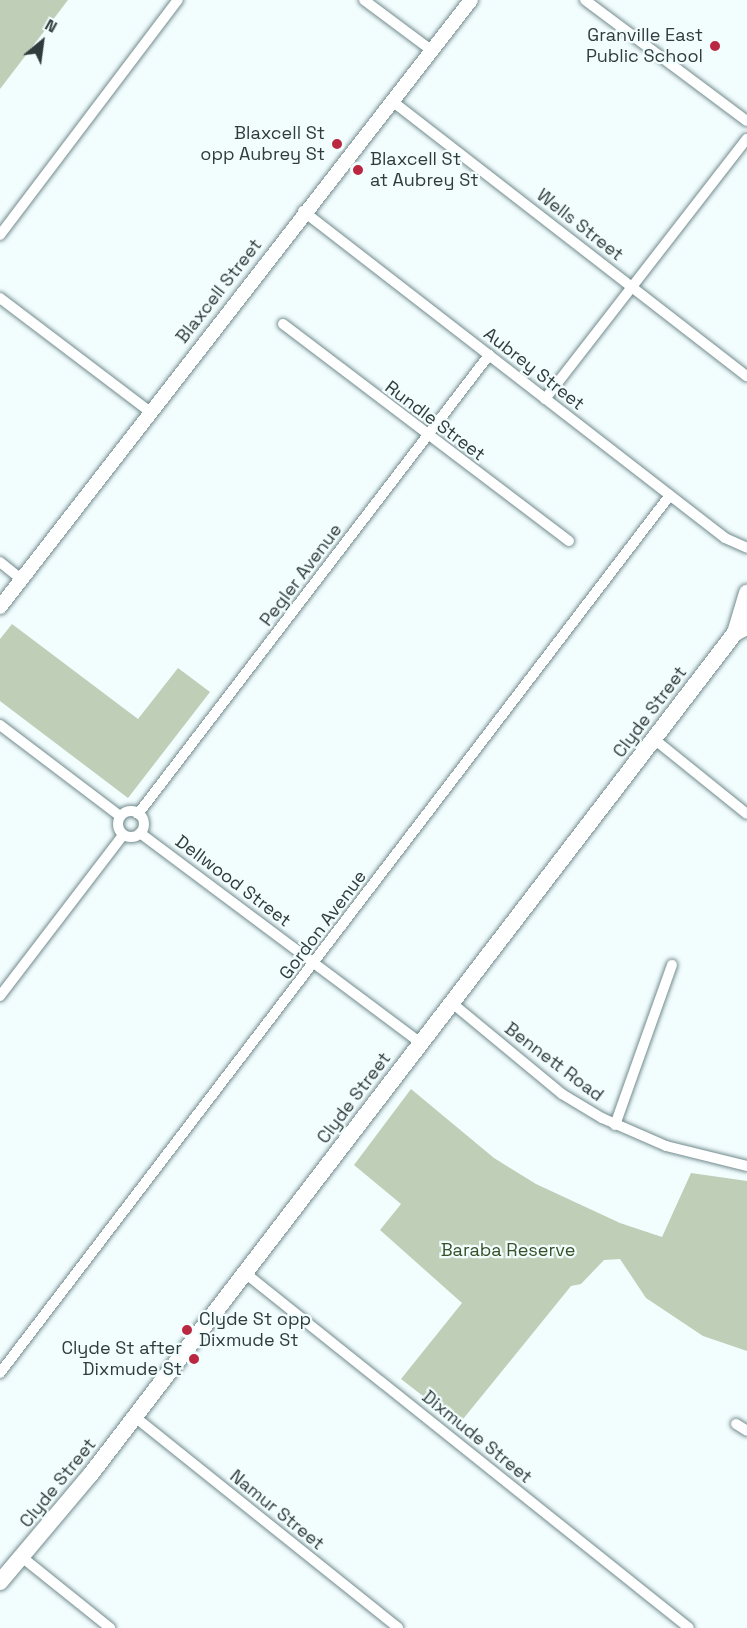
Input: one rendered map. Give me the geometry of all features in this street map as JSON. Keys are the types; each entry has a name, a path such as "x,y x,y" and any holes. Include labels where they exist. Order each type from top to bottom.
{"main road":[{"name":"Clyde Street","path":"0,1582 23,1558 135,1417 654,739 741,630 747,593"}],"street":[{"path":"0,235 178,0"},
{"path":"364,0 431,50"},
{"name":"Blaxcell Street","path":"0,607 303,212 471,0"},
{"path":"585,0 747,121"},
{"name":"Wells Street","path":"392,101 747,376"},
{"path":"545,399 747,139"},
{"name":"Aubrey Street","path":"303,212 725,538 747,548"},
{"path":"0,298 149,411"},
{"name":"Rundle Street","path":"283,324 569,541"},
{"name":"Pegler Avenue","path":"138,814 489,355"},
{"name":"Gordon Avenue","path":"0,1373 670,495"},
{"path":"0,562 21,579"},
{"path":"0,725 120,816 138,814 144,825 140,833 123,835 0,996"},
{"path":"654,739 747,813"},
{"path":"120,816 118,823 123,835"},
{"name":"Dellwood Street","path":"140,833 421,1043"},
{"path":"615,1125 672,965"},
{"name":"Bennett Road","path":"452,1003 562,1094 615,1125 676,1150 747,1166"},
{"name":"Dixmude Street","path":"245,1273 689,1628"},
{"name":"Namur Street","path":"135,1417 399,1628"},
{"path":"736,1425 747,1431"},
{"path":"23,1558 110,1628"}],"green space":[{"path":"0,0 68,0 0,89"},
{"path":"12,624 138,719 178,668 210,692 128,798 0,701 0,639"},
{"name":"Baraba Reserve","path":"411,1089 494,1158 536,1184 620,1223 662,1237 691,1173 747,1181 747,1351 703,1336 646,1298 620,1259 604,1260 581,1284 571,1286 459,1424 401,1379 462,1303 380,1230 401,1204 354,1165"}],"place":[{"name":"Granville East Public School","path":"715,46"},
{"name":"Blaxcell St opp Aubrey St","path":"337,144"},
{"name":"Blaxcell St at Aubrey St","path":"358,170"},
{"name":"Clyde St opp Dixmude St","path":"187,1330"},
{"name":"Clyde St after Dixmude St","path":"194,1359"}]}
